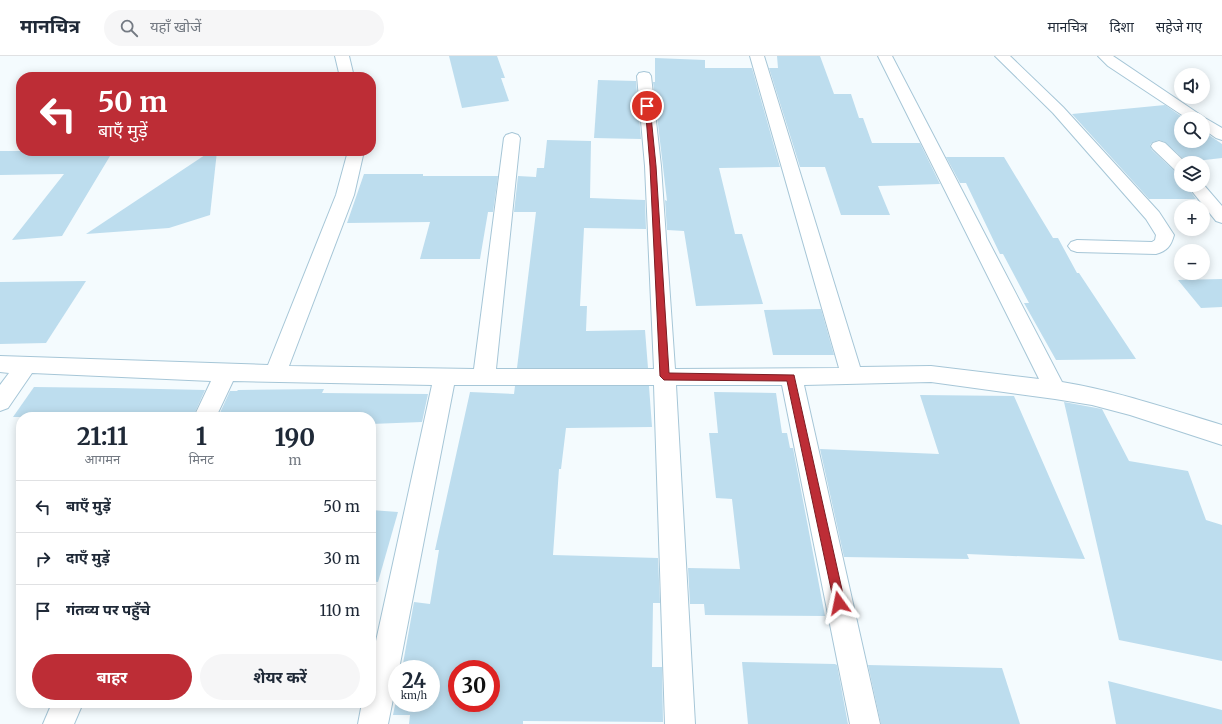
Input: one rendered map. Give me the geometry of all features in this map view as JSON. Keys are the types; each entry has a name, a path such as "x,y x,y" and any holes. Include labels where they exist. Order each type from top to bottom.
{"street":[{"path":"342,56 346,72"},
{"path":"757,56 852,375"},
{"path":"885,56 1055,390"},
{"path":"1002,56 1058,110 1153,216 1165,235 1163,243 1156,248 1077,246"},
{"path":"1105,56 1113,63 1187,112"},
{"path":"644,76 653,166 680,724"},
{"path":"1210,127 1222,135"},
{"path":"484,377 512,138"},
{"path":"1159,146 1174,160"},
{"path":"276,373 345,195 355,156"},
{"path":"1202,192 1222,217"},
{"path":"0,364 226,373 445,377 791,377 931,374 1092,396 1130,406 1222,435"},
{"path":"0,402 27,364"},
{"path":"207,412 226,373"},
{"path":"373,724 445,377"},
{"path":"791,377 865,724"},
{"path":"58,724 66,708"}],"building":[{"path":"449,56 497,56 505,78 501,78 509,101 462,108"},
{"path":"777,56 820,56 834,94 851,94 859,118 863,118 872,143 920,143 940,184 878,186 890,215 841,215 825,167 800,167 769,68 778,68"},
{"path":"655,58 705,60 705,68 752,68 780,167 719,168 735,234 742,234 763,304 696,306 684,231 667,230 665,200 667,201 653,82 655,82"},
{"path":"598,80 636,81 641,139 594,138"},
{"path":"1165,105 1175,112 1174,148 1210,148 1210,136 1222,144 1222,158 1210,159 1210,156 1180,156 1165,142 1159,140 1153,142 1150,145 1152,150 1174,170 1174,192 1191,192 1196,199 1149,199 1072,114"},
{"path":"547,140 591,141 590,198 645,200 646,229 584,228 580,306 587,306 586,331 645,330 648,368 517,368 536,212 514,212 518,176 536,177 537,168 544,168"},
{"path":"0,151 16,151 16,156 110,156 62,236 12,240 64,174 0,175"},
{"path":"203,156 216,156 210,215 169,228 86,234"},
{"path":"946,157 1004,157 1053,238 1058,238 1077,273 1079,273 1136,359 1056,360 1024,303 1029,303 1003,254 1000,254 966,183 960,183"},
{"path":"364,174 498,176 493,212 488,212 480,259 420,259 430,222 347,223"},
{"path":"1222,279 1222,307 1201,308 1178,280 1210,280"},
{"path":"86,281 46,343 0,344 0,282"},
{"path":"821,309 834,355 773,355 764,310"},
{"path":"515,386 649,386 652,427 566,428 561,469 559,469 553,555 658,558 660,603 653,603 652,667 662,667 663,722 523,721 523,724 409,724 410,715 393,715 394,712 440,712 440,660 404,660 414,602 430,604 439,550 435,550 470,392 514,394"},
{"path":"34,387 205,390 195,412 16,412"},
{"path":"324,389 322,393 428,394 422,422 376,424 376,412 220,412 230,391"},
{"path":"714,392 776,393 782,433 787,433 790,448 793,448 825,616 705,615 704,604 690,604 688,568 740,569 732,499 716,498 709,433 718,433"},
{"path":"920,395 1014,396 1085,559 967,554 969,559 844,557 820,449 939,454"},
{"path":"1064,402 1102,409 1129,461 1188,471 1206,520 1222,525 1222,661 1119,640"},
{"path":"376,510 398,512 378,582 376,582"},
{"path":"742,662 837,665 848,724 748,724"},
{"path":"868,665 1002,668 1020,724 881,724"},
{"path":"1108,681 1222,710 1222,724 1116,724"}],"route":[{"path":"647,106 653,166 664,376 791,377 839,603"}]}
